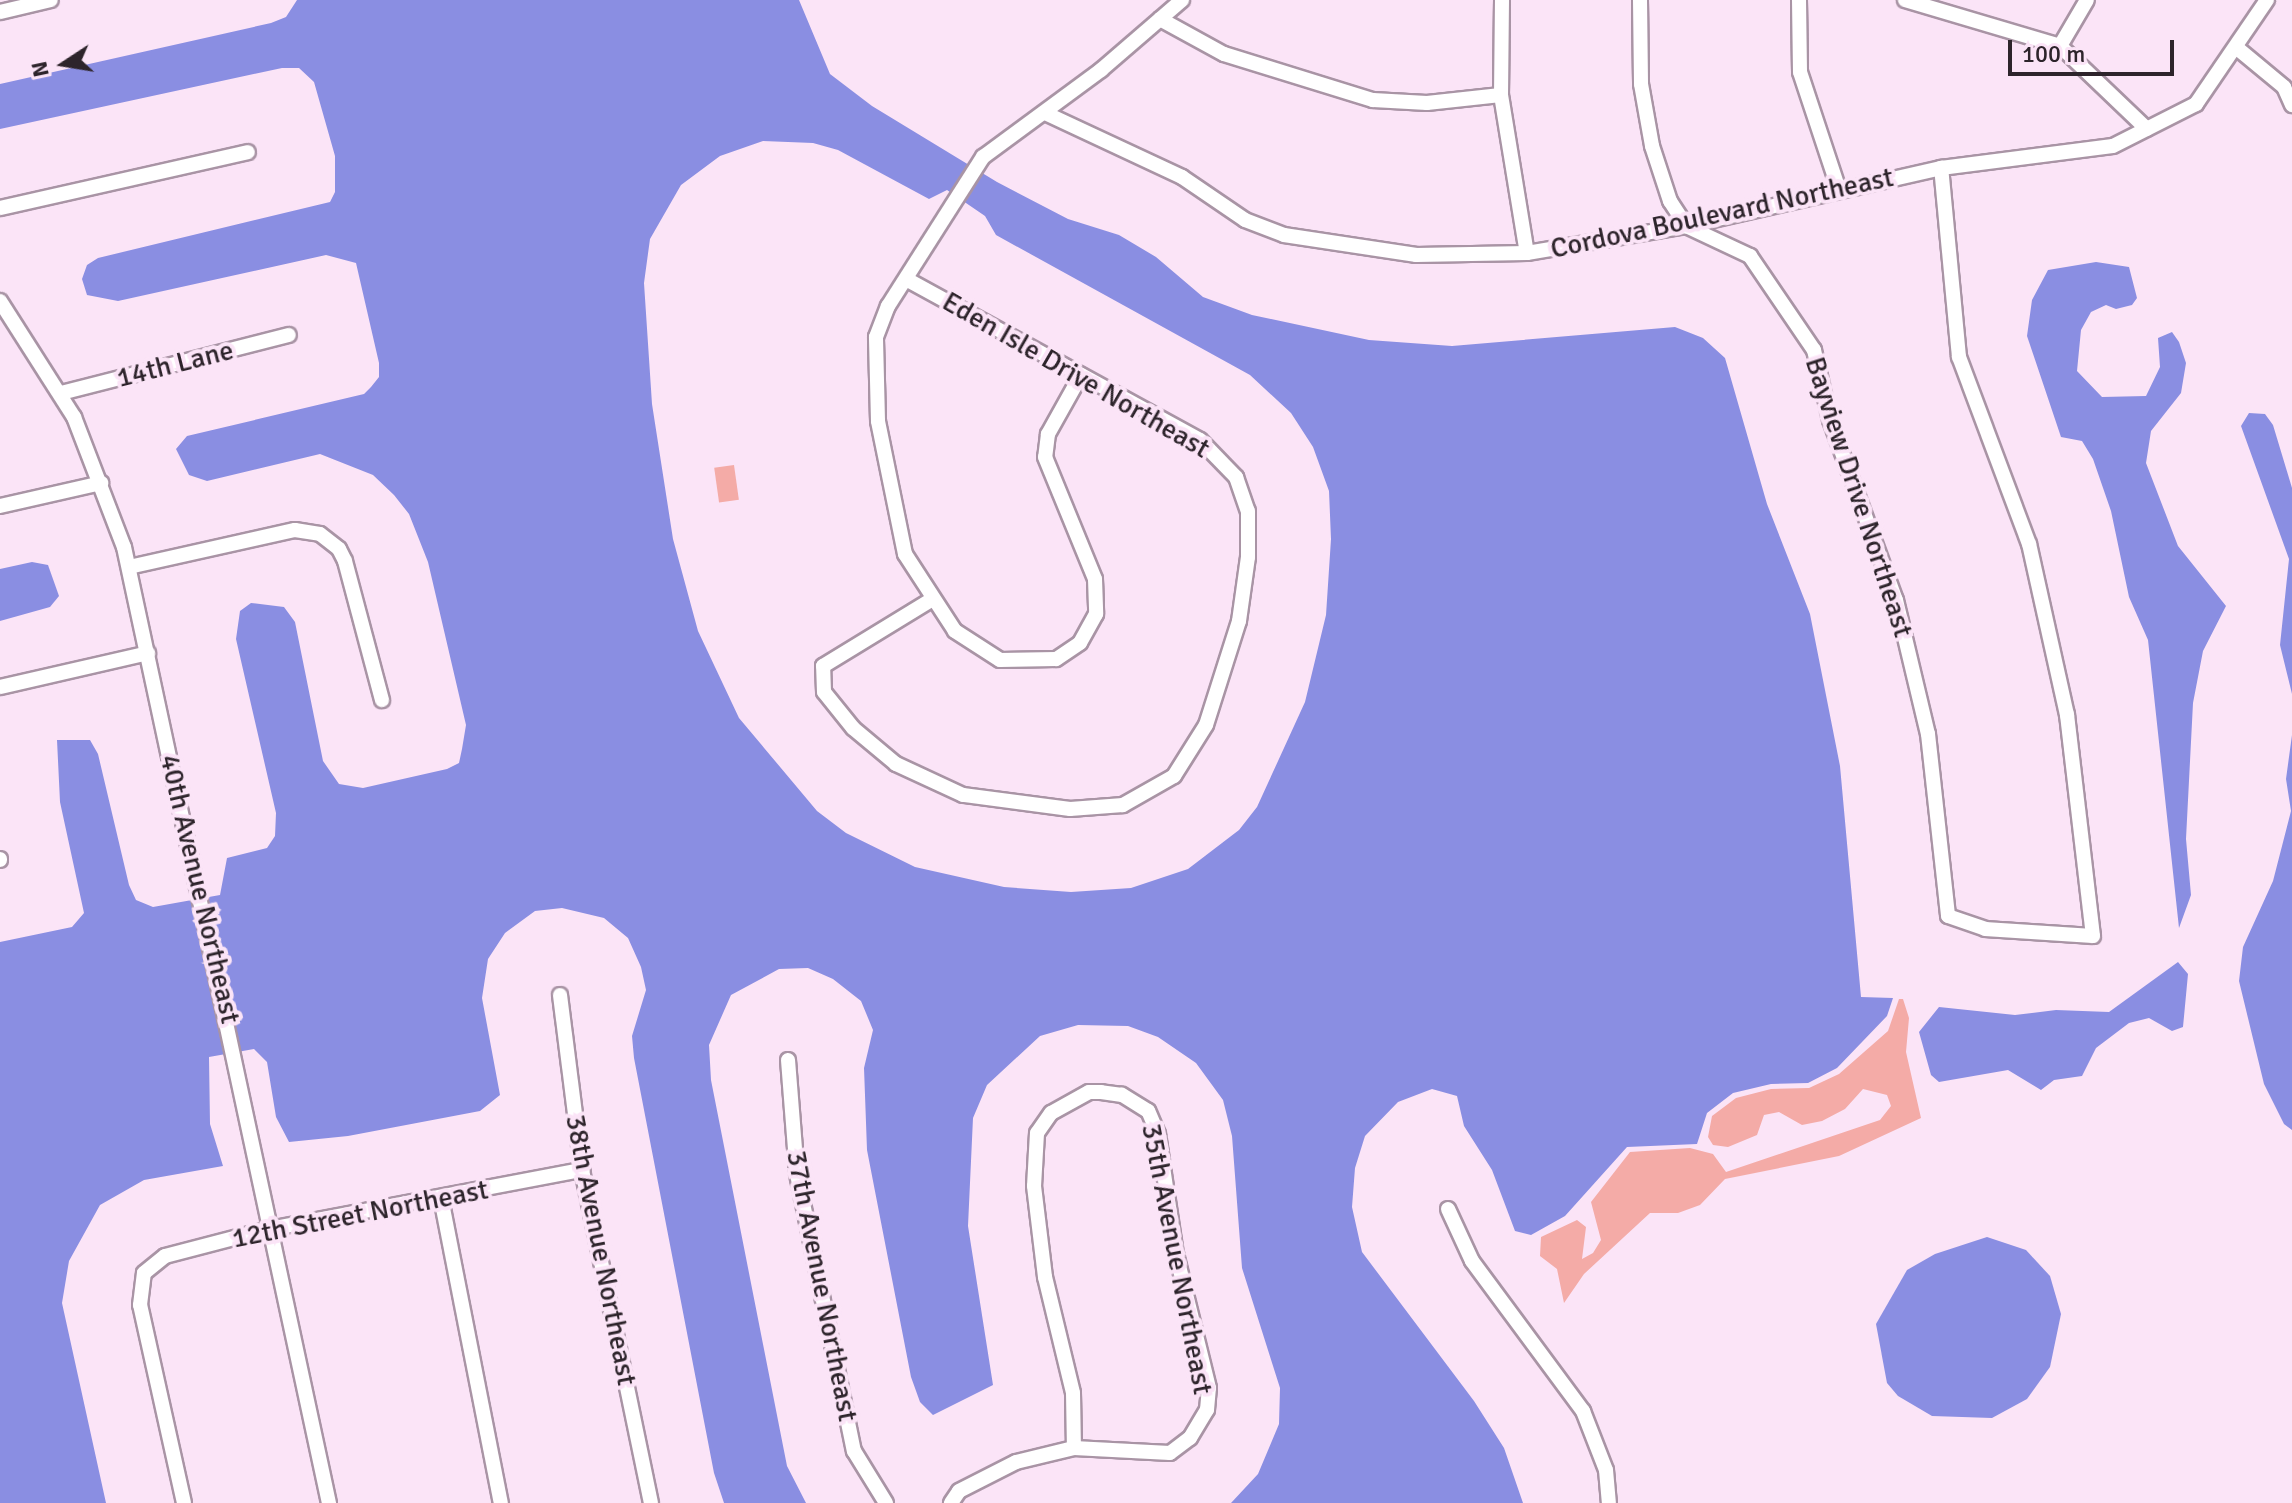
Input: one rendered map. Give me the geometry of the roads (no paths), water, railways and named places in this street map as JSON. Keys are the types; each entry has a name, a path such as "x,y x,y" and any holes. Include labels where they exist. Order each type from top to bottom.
{"street":[{"path":"0,12 51,0"},
{"path":"1081,375 1048,434 1045,457 1095,579 1096,614 1089,631 1069,652 1046,662 1000,660 968,643 931,600 914,573 896,526 873,380 876,337 906,279 977,165 1182,0"},
{"path":"1502,0 1501,95 1527,253"},
{"path":"1640,0 1641,84 1652,146 1670,201 1686,226"},
{"path":"1799,0 1800,72 1838,187"},
{"path":"1905,0 2060,46 2147,129"},
{"path":"2060,46 2087,0"},
{"name":"Cordova Boulevard Northeast","path":"1045,113 1182,177 1245,220 1284,235 1416,255 1527,253 1686,226 1838,187 1941,168 2113,146 2196,104 2267,0"},
{"path":"1160,19 1224,54 1373,100 1427,103 1501,95"},
{"path":"2237,48 2284,87 2292,105"},
{"path":"0,208 248,152"},
{"name":"Bayview Drive Northeast","path":"1686,226 1750,256 1814,350 1830,420 1896,600 1921,704 1948,916 1985,929 2093,936 2067,715 2029,544 1959,357 1941,168"},
{"name":"Eden Isle Drive Northeast","path":"906,279 1200,440 1226,464 1244,493 1250,533 1239,621 1206,725 1187,760 1143,798 1103,808 1070,809 963,795 896,764 833,706 820,674 831,660 931,600"},
{"name":"40th Avenue Northeast","path":"0,301 7,322 61,393 101,483 129,567 239,1066 269,1229 329,1503"},
{"name":"14th Lane","path":"61,393 289,335"},
{"path":"0,506 101,483"},
{"path":"129,567 295,530 320,534 339,549 382,700"},
{"path":"0,687 148,653"},
{"name":"38th Avenue Northeast","path":"560,995 582,1170 651,1503"},
{"name":"37th Avenue Northeast","path":"788,1060 797,1174 854,1451 886,1503"},
{"name":"35th Avenue Northeast","path":"1089,1092 1101,1092 1122,1095 1148,1111 1158,1134 1176,1254 1209,1388 1207,1410 1190,1438 1170,1453 1074,1448 1073,1393 1045,1277 1034,1186 1037,1133 1051,1113 1089,1092"},
{"name":"12th Street Northeast","path":"184,1503 140,1305 144,1273 165,1256 269,1229 582,1170"},
{"path":"441,1198 501,1503"},
{"path":"1448,1209 1472,1261 1583,1411 1606,1470 1609,1503"},
{"path":"951,1503 959,1491 993,1470 1074,1448"}],"water":[{"path":"297,0 799,0 830,74 872,106 997,182 1068,219 1119,235 1156,257 1203,297 1252,315 1369,340 1452,346 1675,327 1703,338 1725,358 1767,504 1810,614 1840,766 1861,997 1893,998 1887,1016 1837,1068 1808,1083 1771,1084 1733,1093 1707,1113 1697,1144 1627,1147 1565,1216 1531,1235 1515,1231 1492,1170 1464,1126 1457,1096 1432,1089 1398,1102 1365,1136 1355,1168 1352,1207 1362,1252 1474,1401 1504,1448 1523,1503 1231,1503 1258,1474 1279,1424 1280,1388 1242,1268 1232,1136 1223,1100 1196,1063 1158,1037 1128,1026 1078,1025 1040,1036 987,1085 973,1118 968,1226 993,1385 933,1415 920,1402 911,1377 867,1150 864,1068 873,1030 861,1001 833,979 808,968 779,969 731,995 709,1045 711,1080 787,1466 806,1503 724,1503 714,1473 634,1058 632,1036 646,990 641,967 628,938 604,918 562,908 535,911 505,933 488,959 482,998 500,1095 480,1111 348,1136 289,1142 276,1117 267,1062 254,1049 209,1057 210,1124 223,1166 144,1180 100,1205 69,1261 62,1303 106,1503 0,1503 0,942 72,927 84,913 60,802 57,740 90,740 98,754 129,885 136,900 153,907 220,895 227,858 267,848 275,836 276,813 236,639 240,611 251,603 284,607 295,622 323,761 339,784 363,788 447,769 459,763 462,749 466,725 428,562 409,514 394,495 373,475 320,454 207,481 189,475 176,449 187,436 364,394 371,387 379,377 379,363 356,263 326,255 118,301 87,295 82,279 87,265 98,258 330,202 335,192 335,156 314,82 299,68 282,68 0,129 0,84 271,23 286,17","holes":["763,141 813,143 838,150 929,199 947,190 985,216 996,235 1250,375 1291,413 1313,447 1329,491 1331,539 1326,615 1305,702 1257,807 1239,830 1188,869 1131,888 1071,892 1004,887 915,867 846,833 817,811 739,718 698,631 673,539 652,404 644,283 650,239 681,185 720,156"]},
{"path":"2096,262 2129,267 2137,298 2132,305 2116,309 2106,305 2091,312 2081,330 2077,371 2102,397 2146,396 2160,367 2158,338 2172,332 2179,342 2186,363 2181,393 2151,431 2146,463 2178,546 2226,606 2203,651 2193,703 2186,839 2191,895 2179,928 2148,640 2129,597 2111,511 2093,459 2082,441 2061,437 2027,336 2032,300 2048,270"},
{"path":"2249,413 2265,414 2273,425 2292,488 2292,694 2280,645 2289,559 2241,426"},
{"path":"32,562 48,565 59,596 50,607 0,621 0,569"},
{"path":"2292,735 2292,1130 2284,1124 2264,1084 2239,981 2243,947 2273,881 2291,811 2286,779"},
{"path":"2178,962 2188,974 2183,1027 2172,1031 2149,1018 2129,1023 2096,1048 2082,1076 2054,1080 2041,1090 2008,1070 1939,1082 1931,1075 1919,1032 1939,1007 2015,1015 2056,1010 2109,1012"},
{"path":"1987,1237 2026,1250 2050,1276 2061,1314 2050,1367 2027,1399 1992,1418 1932,1416 1898,1396 1887,1383 1876,1324 1907,1270 1935,1254"}]}
